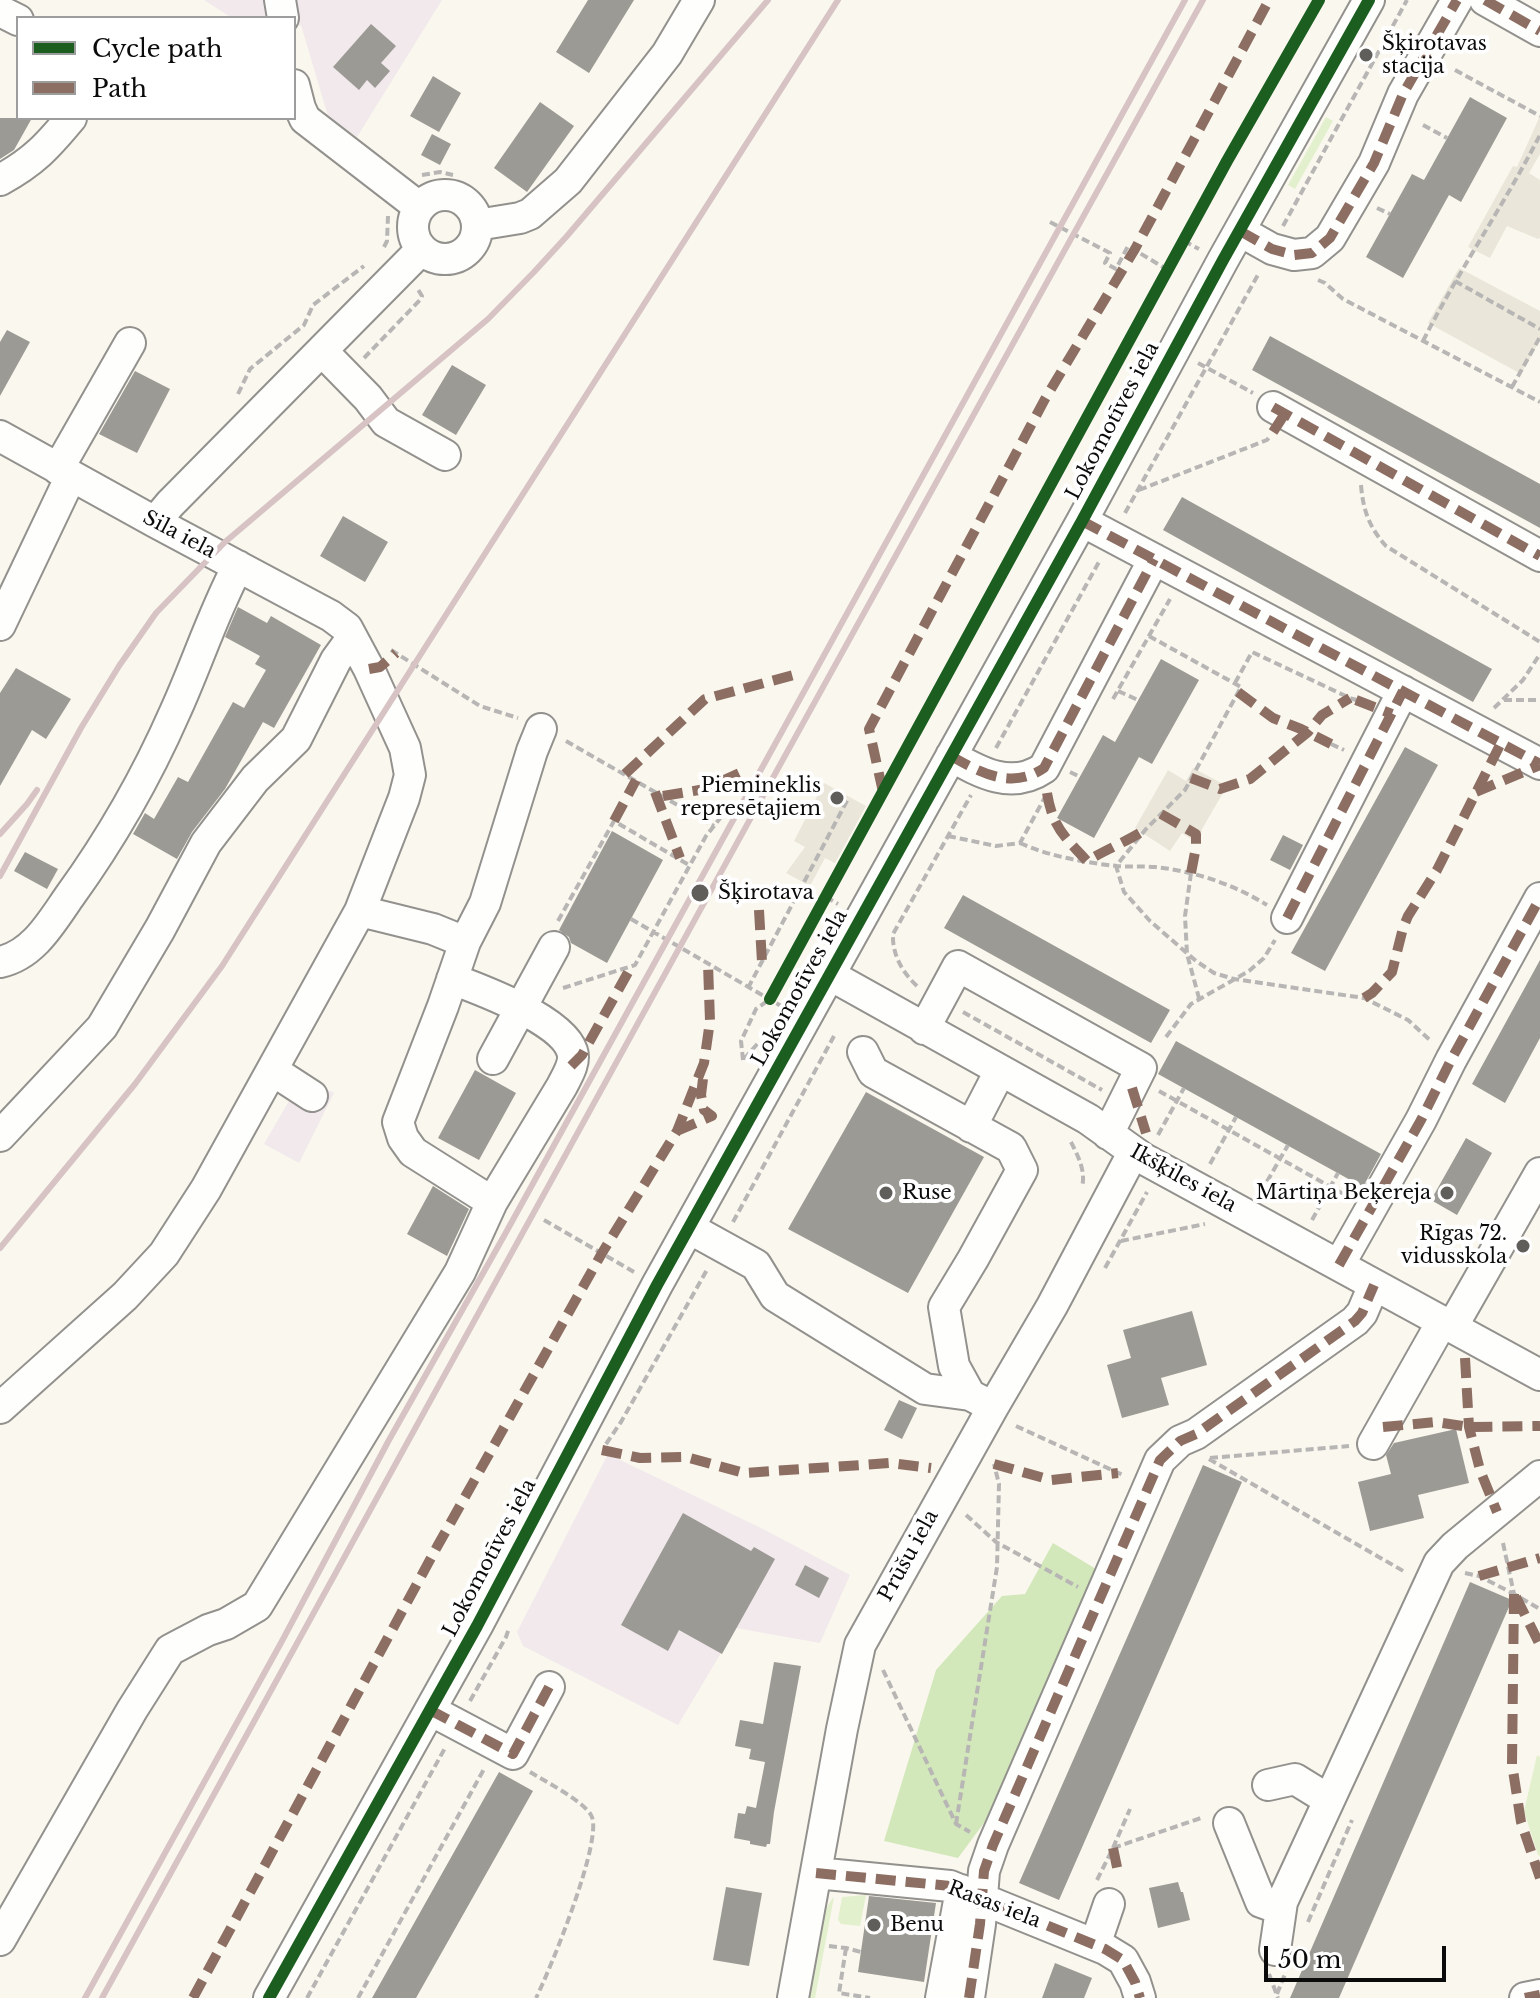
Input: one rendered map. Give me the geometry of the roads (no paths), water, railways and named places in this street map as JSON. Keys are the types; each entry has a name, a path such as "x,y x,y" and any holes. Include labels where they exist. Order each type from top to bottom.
{"street":[{"path":"477,225 530,214 568,181 667,54 699,0"},
{"name":"Lokomotīves iela","path":"269,1998 477,1626 657,1285 1369,0"},
{"path":"1240,231 1272,249 1294,255 1312,253 1330,238 1374,163 1403,94 1457,0"},
{"path":"1485,0 1540,31"},
{"path":"296,93 305,119 408,198 426,200 441,194 454,195 466,203 472,209 477,225 471,247 452,259 441,260 421,250 414,240 414,217 408,198"},
{"path":"0,180 45,149 69,120"},
{"path":"155,522 421,250"},
{"path":"0,625 64,472 130,343"},
{"path":"322,351 368,398 386,422 445,455"},
{"path":"1277,418 1367,461 1540,556"},
{"name":"Sila iela","path":"0,436 331,616 347,628 405,748 410,775 360,911 206,1189 164,1254 125,1296 0,1408"},
{"path":"1082,521 1540,764"},
{"path":"951,756 982,773 1011,779 1031,777 1044,768 1154,559"},
{"path":"0,962 13,959 39,940 94,862 135,795 176,711 238,566"},
{"path":"0,1136 102,1027 206,843 255,779 296,739 336,660 352,638"},
{"path":"1287,918 1403,691"},
{"path":"492,1202 413,1152 403,1138 398,1122 465,942 485,903 541,729"},
{"path":"1339,1265 1540,898"},
{"path":"360,911 433,929 465,942"},
{"path":"493,1059 554,947"},
{"path":"924,1029 958,966 1141,1068 1114,1123"},
{"name":"Ikšķiles iela","path":"830,975 1088,1119 1114,1123 1145,1146 1339,1265 1540,1375"},
{"path":"0,1940 132,1710 170,1650 257,1606 460,1272 492,1202 562,1086 571,1066 573,1052 562,1035 524,1004 452,979"},
{"path":"863,1052 873,1072 1011,1148 1022,1170 944,1307 954,1366 993,1409"},
{"path":"272,1070 312,1096"},
{"path":"971,1127 1000,1071"},
{"name":"Prūšu iela","path":"793,1998 860,1645 1145,1146"},
{"path":"1373,1444 1540,1173"},
{"path":"689,1228 756,1265 775,1296 925,1389 993,1409"},
{"path":"941,1998 971,1895 1160,1460 1180,1441 1196,1434 1355,1321 1362,1313 1374,1285"},
{"path":"1275,1950 1282,1902 1434,1574 1455,1546 1540,1476"},
{"path":"430,1710 495,1749 513,1754 549,1687"},
{"path":"1268,1785 1295,1779 1329,1800"},
{"path":"1220,1819 1261,1902 1272,1906 1282,1902"},
{"name":"Rasas iela","path":"816,1873 950,1886 1095,1945 1123,1960 1140,1998"},
{"path":"969,1998 980,1924 971,1895"},
{"path":"1095,1945 1100,1897"},
{"path":"1525,1998 1540,1995"}],"railway":[{"path":"0,876 81,728 156,613 225,542 488,319 567,236 768,0"},
{"path":"0,1248 135,1084 222,966 838,0"},
{"path":"85,1998 389,1440 1185,0"},
{"path":"102,1998 1203,0"},
{"path":"0,834 37,790"}],"place":[{"name":"Šķirotavas stacija","path":"1366,55"},
{"name":"Piemineklis represētajiem","path":"837,798"},
{"name":"Šķirotava","path":"700,893"},
{"name":"Ruse","path":"886,1193"},
{"name":"Mārtiņa Beķereja","path":"1447,1193"},
{"name":"Rīgas 72. vidusskola","path":"1523,1246"},
{"name":"Benu","path":"874,1925"}]}
